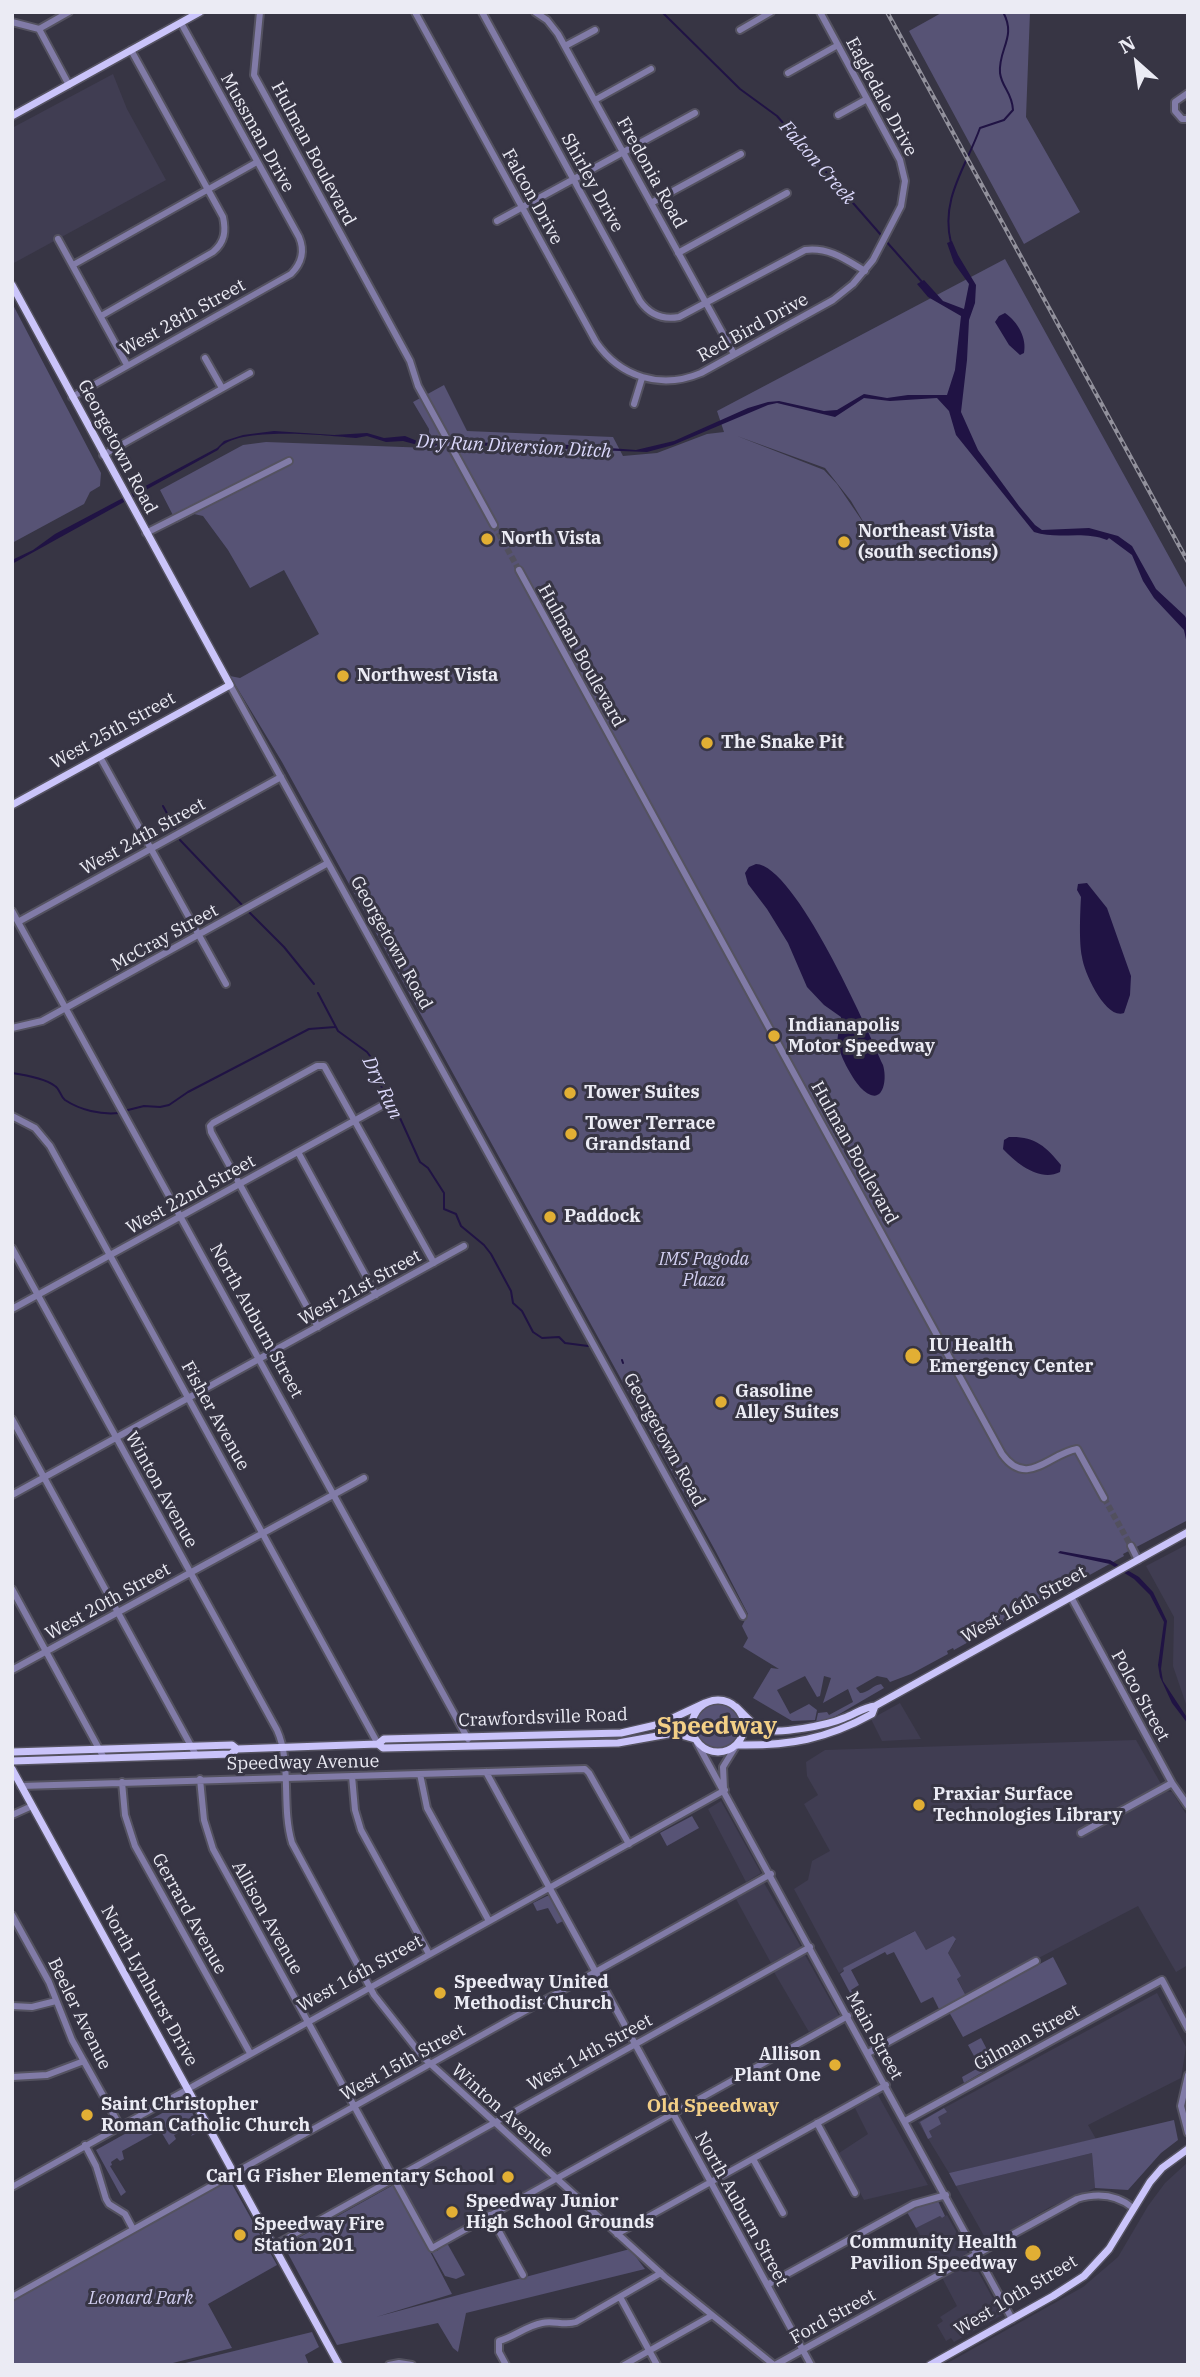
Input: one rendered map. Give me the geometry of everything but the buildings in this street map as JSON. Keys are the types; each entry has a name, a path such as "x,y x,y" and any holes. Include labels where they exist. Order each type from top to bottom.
{"main road":[{"path":"12,116 200,12"},
{"name":"Georgetown Road","path":"12,285 230,685"},
{"name":"West 25th Street","path":"12,805 230,685"},
{"name":"West 16th Street","path":"736,1707 757,1726 769,1730 822,1725 845,1718 875,1706 1188,1532"},
{"path":"719,1700 736,1707 744,1724 743,1735 736,1745 725,1752 714,1752 696,1741 692,1720 697,1710 705,1703 719,1700"},
{"name":"Crawfordsville Road","path":"12,1752 232,1745 237,1749 378,1744 384,1739 628,1732 670,1721 705,1703"},
{"name":"West 16th Street","path":"736,1745 814,1739 857,1723 873,1714 875,1706"},
{"name":"Crawfordsville Road","path":"378,1744 383,1748 626,1743 671,1733 696,1741"},
{"name":"Crawfordsville Road","path":"12,1761 232,1754 237,1749"},
{"name":"North Lynhurst Drive","path":"12,1769 339,2365"},
{"name":"West 10th Street","path":"930,2365 1066,2288 1091,2269 1118,2236 1144,2190 1162,2168 1188,2149"}],"street":[{"path":"12,22 39,29 69,12"},
{"name":"Hulman Boulevard","path":"260,12 254,75 410,361 418,386 494,525"},
{"name":"Falcon Drive","path":"415,12 596,342 618,365 642,377"},
{"name":"Shirley Drive","path":"482,12 646,309 658,316 671,318 683,315 805,250 821,249 832,252 864,271"},
{"name":"Fredonia Road","path":"535,12 553,26 565,46 734,354"},
{"path":"740,30 771,12"},
{"name":"Eagledale Drive","path":"820,12 899,156 904,173 903,201 864,271"},
{"name":"Mussman Drive","path":"181,23 300,240 302,258"},
{"path":"39,29 69,85"},
{"path":"565,46 595,30"},
{"path":"788,73 838,45"},
{"path":"101,316 218,248 225,235 224,221 131,50"},
{"path":"595,100 651,69"},
{"path":"1188,93 1175,102 1175,111 1182,119 1188,119"},
{"path":"838,115 867,99"},
{"path":"496,222 695,113"},
{"path":"651,203 741,154"},
{"path":"73,265 257,162"},
{"path":"678,253 787,194"},
{"path":"58,239 127,365"},
{"name":"West 28th Street","path":"72,397 291,274 302,258"},
{"name":"Red Bird Drive","path":"642,377 665,381 687,378 833,300 864,271"},
{"path":"205,359 222,388"},
{"path":"103,455 250,373"},
{"path":"634,404 642,377"},
{"path":"146,533 289,461"},
{"name":"Hulman Boulevard","path":"519,570 1002,1454 1016,1466 1034,1469 1077,1449 1104,1498"},
{"name":"Georgetown Road","path":"230,685 743,1616"},
{"path":"100,757 226,984"},
{"name":"West 24th Street","path":"18,922 281,777"},
{"name":"McCray Street","path":"12,1028 33,1024 65,1008 200,936 328,863"},
{"name":"North Auburn Street","path":"12,911 473,1746"},
{"path":"318,1328 210,1128 213,1123 322,1065 327,1069 434,1263"},
{"name":"West 22nd Street","path":"12,1309 383,1105"},
{"name":"Fisher Avenue","path":"12,1116 30,1124 45,1138 378,1744"},
{"path":"298,1152 376,1295"},
{"name":"West 21st Street","path":"12,1495 464,1246"},
{"name":"Winton Avenue","path":"12,1248 277,1730 283,1747 286,1821 295,1849 377,2000 430,2063 494,2123 661,2273 775,2365"},
{"path":"12,1419 196,1755"},
{"name":"West 20th Street","path":"12,1670 364,1478"},
{"path":"1130,1546 1138,1560"},
{"path":"12,1589 104,1758"},
{"name":"Polco Street","path":"1071,1597 1172,1783 1188,1806"},
{"name":"Main Street","path":"696,1741 1012,2319"},
{"path":"724,1790 723,1767 736,1745"},
{"name":"Speedway Avenue","path":"21,1786 585,1769 629,1844"},
{"name":"North Auburn Street","path":"486,1772 811,2365"},
{"path":"420,1774 427,1808 489,1920"},
{"path":"352,1776 355,1810 363,1834 429,1954"},
{"name":"Allison Avenue","path":"200,1779 203,1815 211,1844 432,2248 490,2215"},
{"name":"Gerrard Avenue","path":"122,1782 125,1815 135,1846 250,2053"},
{"path":"1081,1833 1172,1783"},
{"name":"West 16th Street","path":"12,2187 724,1790"},
{"path":"12,1815 32,1805"},
{"name":"West 15th Street","path":"12,2297 771,1874"},
{"name":"Beeler Avenue","path":"12,1915 47,1978 84,2061 120,2126"},
{"name":"West 14th Street","path":"274,2246 810,1947"},
{"path":"868,2053 1036,1961"},
{"name":"Gilman Street","path":"905,2121 1162,1980 1188,2029"},
{"path":"12,2006 32,2007 56,2001"},
{"path":"523,2275 490,2215 848,2016"},
{"path":"12,2077 47,2075 84,2061"},
{"path":"1188,2075 1181,2106 1188,2133"},
{"path":"617,2234 886,2085"},
{"path":"817,2123 855,2193"},
{"path":"85,2145 96,2166 109,2204 125,2214 133,2229"},
{"path":"752,2159 783,2213"},
{"path":"767,2285 913,2204 946,2195"},
{"name":"Ford Street","path":"775,2365 1081,2198 1097,2195 1115,2197 1133,2208"},
{"path":"506,2365 499,2352 499,2341 512,2338 541,2323 573,2323 661,2273"},
{"path":"620,2297 657,2365"},
{"path":"624,2365 711,2316"},
{"path":"389,2365 412,2365"}],"shaded area":[{"path":"113,74 127,109 166,180 12,264 12,128"},
{"path":"952,241 976,285 975,303 969,320 961,412 978,450 1019,506 1042,530 1089,528 1118,536 1132,546 1156,589 1185,616 1188,622 1188,649 1184,630 1154,598 1132,555 1109,538 1107,540 1034,532 956,435 949,411 937,398 890,401 864,398 835,417 777,403 673,445 647,452 440,444 429,448 403,441 386,442 367,436 356,438 282,434 243,437 228,442 12,564 12,560 33,550 55,534 217,448 224,441 243,435 274,431 334,435 367,433 384,438 405,436 433,444 438,441 542,443 636,450 674,441 748,408 768,402 779,401 824,411 837,410 864,394 887,398 947,395 955,370 961,316 928,297 917,284 924,280 943,301 964,309 969,284 954,263 947,243"},
{"path":"1005,313 1018,326 1023,336 1025,347 1024,353 1020,355 1009,345 995,322"},
{"path":"756,864 772,871 790,891 828,951 883,1065 885,1079 879,1094 869,1094 851,1075 838,1045 841,1017 824,1005 807,987 788,943 748,884 745,873 749,867"},
{"path":"1087,883 1107,908 1131,976 1130,995 1124,1013 1117,1013 1103,1003 1091,984 1084,964 1080,936 1081,897 1077,890 1078,884"},
{"path":"1009,1137 1026,1138 1039,1143 1061,1165 1060,1172 1045,1175 1022,1166 1003,1149 1004,1140"},
{"path":"1188,1544 1188,1710 1173,1666 1174,1617 1146,1566"},
{"path":"1060,1551 1110,1560 1139,1577 1153,1592 1167,1621 1161,1669 1163,1681 1188,1719 1188,1724 1172,1703 1160,1677 1158,1665 1164,1622 1150,1595 1134,1579 1110,1564 1058,1553"},
{"path":"900,1703 921,1739 882,1741 871,1719"},
{"path":"1136,1740 1165,1791 1172,1792 1188,1817 1188,1965 1176,1972 1138,1906 966,1996 957,1978 960,1976 948,1953 956,1940 926,1950 914,1931 839,1973 794,1889 808,1880 812,1861 830,1851 804,1804 818,1795 807,1776 806,1762 825,1750"},
{"path":"721,1801 761,1873 746,1882 708,1809"},
{"path":"764,1883 801,1947 771,1963 736,1899"},
{"path":"805,1955 839,2016 809,2032 774,1972"},
{"path":"1157,1993 1186,2047 1181,2078 1088,2125 1096,2139 949,2173 918,2122"},
{"path":"878,2095 928,2185 864,2200 839,2153 868,2134 855,2108"},
{"name":"Speedway Junior High School Grounds","path":"494,2128 550,2177 433,2244 398,2181"},
{"path":"1092,2153 1095,2188 1050,2207 988,2243 956,2186"},
{"path":"1188,2162 1188,2365 944,2365 1083,2287 1118,2257 1148,2206 1165,2183"},
{"path":"947,2215 1002,2315 954,2342 951,2338 946,2341 937,2325 943,2321 940,2317 957,2306 916,2228"}],"green space":[{"path":"943,12 1030,12 1026,117 1080,212 1024,244 909,31"},
{"name":"Indianapolis Motor Speedway","path":"1005,259 1188,591 1188,1520 954,1650 953,1648 947,1651 948,1654 911,1674 890,1682 887,1678 877,1676 856,1688 860,1693 881,1684 884,1688 829,1720 816,1722 818,1713 827,1712 829,1715 853,1702 848,1689 823,1703 831,1678 824,1676 820,1696 817,1697 805,1676 777,1690 790,1714 809,1704 817,1710 815,1720 792,1721 753,1698 771,1668 779,1669 743,1647 748,1638 742,1626 748,1614 716,1552 282,762 230,676 240,678 319,634 284,570 250,588 228,550 203,516 194,514 177,523 160,490 243,445 266,442 430,448 429,429 413,402 444,385 467,431 613,437 623,456 657,453 707,434 724,432 717,411","holes":["737,436 825,468 851,501 867,528 837,484 824,470"]},
{"path":"12,303 101,473 100,486 90,492 84,504 12,543"},
{"path":"718,1700 728,1702 736,1708 742,1716 742,1736 736,1744 728,1750 718,1752 708,1750 700,1744 694,1736 692,1726 694,1716 700,1708 708,1702"},
{"path":"692,1816 699,1828 667,1846 660,1833"},
{"path":"547,1896 563,1921 557,1924 548,1908 537,1911 533,1903"},
{"path":"915,1931 926,1950 953,1936 956,1939 948,1953 961,1976 957,1979 966,1996 939,2009 933,1997 921,2003 894,1952 887,1955 885,1952 851,1970 859,1985 851,1990 859,2005 857,2006 840,1974 844,1971 843,1968"},
{"path":"1053,1957 1067,1984 963,2037 949,2012"},
{"path":"981,2038 995,2065 964,2083 962,2077 980,2067 968,2045"},
{"path":"182,2102 190,2108 201,2131 191,2136 193,2133 186,2121 177,2126 180,2132 174,2135 176,2139 169,2145 160,2130 122,2151 124,2159 120,2161 117,2158 110,2166 126,2192 121,2196 96,2150"},
{"path":"944,2108 947,2112 938,2117 941,2124 929,2131 932,2137 928,2139 920,2122"},
{"path":"1174,2120 1178,2140 1161,2153 1128,2190 1095,2188 1092,2153 956,2186 949,2173"},
{"name":"Leonard Park","path":"228,2177 277,2265 208,2304 232,2348 165,2365 12,2365 12,2297"},
{"path":"395,2184 452,2294 376,2317 630,2249 645,2269 466,2313 458,2352 438,2323 337,2345 284,2246"},
{"path":"938,2201 945,2216 916,2228 907,2212 919,2205"},
{"path":"447,2243 465,2275 456,2279 445,2276 431,2251 436,2248 437,2251"},
{"path":"312,2332 319,2347 305,2355 309,2365 177,2365"}],"waterway":[{"name":"Falcon Creek","path":"662,12 740,89 777,116 881,235"},
{"path":"951,243 949,212 952,198 980,128 1004,120 1013,110 1000,73 1008,36 1003,12"},
{"name":"Falcon Creek","path":"885,240 923,283"},
{"path":"163,806 176,830"},
{"path":"180,840 243,906"},
{"path":"249,912 284,947 314,984"},
{"name":"Dry Run","path":"318,993 338,1031 367,1052 373,1060 384,1094 400,1118 420,1162 428,1168 444,1193 444,1209 456,1214 461,1226 491,1254 511,1291 513,1303 522,1311 533,1332 542,1338 559,1337 565,1343 588,1346"},
{"name":"Dry Run","path":"124,1111 144,1106 169,1105 188,1092 309,1029 335,1027"},
{"name":"Dry Run","path":"12,1073 51,1083 65,1100 84,1109 119,1113"}],"tunnel":[{"path":"494,525 519,570"},
{"path":"1104,1498 1131,1546"}],"railway":[{"path":"887,12 1188,562"}],"place":[{"name":"North Vista","path":"487,539"},
{"name":"Northeast Vista (south sections)","path":"844,542"},
{"name":"Northwest Vista","path":"343,676"},
{"name":"The Snake Pit","path":"707,743"},
{"name":"Indianapolis Motor Speedway","path":"774,1036"},
{"name":"Tower Suites","path":"570,1093"},
{"name":"Tower Terrace Grandstand","path":"571,1134"},
{"name":"Paddock","path":"550,1217"},
{"name":"IU Health Emergency Center","path":"913,1356"},
{"name":"Gasoline Alley Suites","path":"721,1402"},
{"name":"Praxiar Surface Technologies Library","path":"919,1805"},
{"name":"Speedway United Methodist Church","path":"440,1993"},
{"name":"Allison Plant One","path":"835,2065"},
{"name":"Saint Christopher Roman Catholic Church","path":"87,2115"},
{"name":"Carl G Fisher Elementary School","path":"508,2177"},
{"name":"Speedway Junior High School Grounds","path":"452,2212"},
{"name":"Speedway Fire Station 201","path":"240,2235"},
{"name":"Community Health Pavilion Speedway","path":"1033,2253"}],"district":[{"name":"Speedway","path":"717,1727"},
{"name":"Old Speedway","path":"713,2107"}],"water label":[{"name":"Dry Run Diversion Ditch","path":"514,447"}],"park label":[{"name":"IMS Pagoda Plaza","path":"704,1270"}]}
